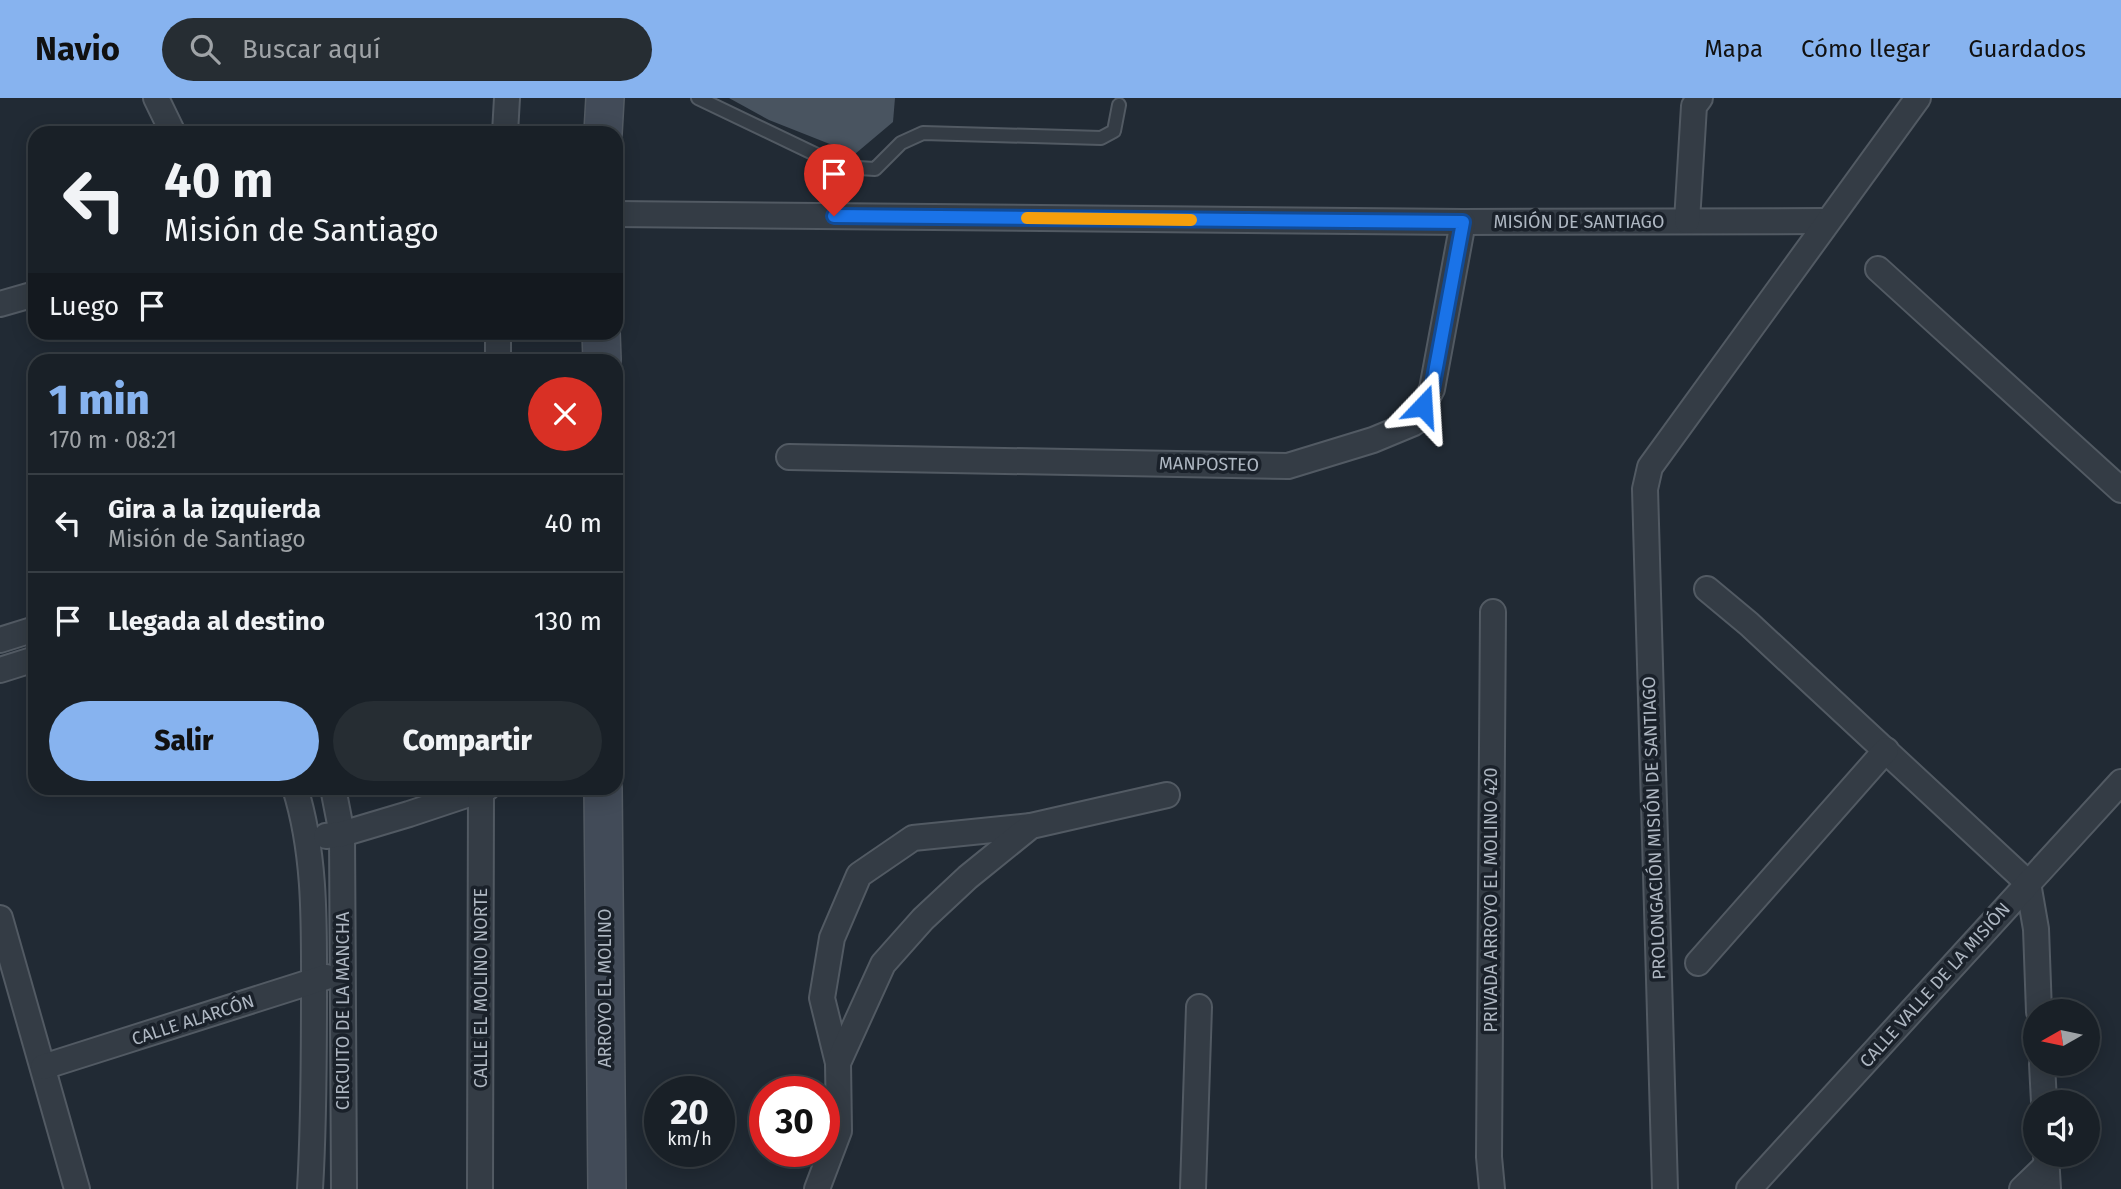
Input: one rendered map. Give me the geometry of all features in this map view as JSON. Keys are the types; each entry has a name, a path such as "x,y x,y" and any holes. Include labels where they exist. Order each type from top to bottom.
{"street":[{"path":"156,98 170,126"},
{"path":"505,126 507,98"},
{"path":"603,126 604,98"},
{"path":"1687,221 1693,106 1700,98"},
{"path":"1828,221 1918,98"},
{"name":"MISIÓN DE SANTIAGO","path":"623,214 1463,222 1828,221"},
{"name":"PROLONGACIÓN MISIÓN DE SANTIAGO","path":"1665,1189 1644,489 1650,467 1828,221"},
{"name":"MANPOSTEO","path":"789,457 1288,466 1373,440 1414,424 1432,389 1463,222"},
{"path":"1878,268 2121,490"},
{"path":"0,304 28,296"},
{"path":"1707,589 1749,624 2028,883 2036,929 2039,999"},
{"name":"PRIVADA ARROYO EL MOLINO 420","path":"1492,1189 1489,1157 1493,612"},
{"path":"0,640 28,631"},
{"path":"0,670 28,661"},
{"path":"1698,963 1886,750"},
{"name":"CALLE VALLE DE LA MISIÓN","path":"1749,1189 2121,782"},
{"name":"CIRCUITO DE LA MANCHA","path":"335,795 342,834 344,1189"},
{"path":"308,838 342,834 462,795"},
{"name":"CALLE EL MOLINO NORTE","path":"480,1189 483,795"},
{"name":"ARROYO EL MOLINO","path":"603,795 607,1189"},
{"path":"817,1189 839,1130 838,1063 822,998 832,938 859,875 913,838 1031,826 1167,795"},
{"name":"CIRCUITO DE LA MANCHA","path":"298,797 308,838 313,911 313,1126 310,1189"},
{"path":"838,1063 883,964 923,919 1031,826"},
{"path":"0,919 77,1189"},
{"name":"CALLE ALARCÓN","path":"43,1067 343,972"},
{"path":"1192,1189 1199,1007"},
{"path":"2022,1189 2047,1170"}],"lane":[{"path":"698,98 842,167 875,169 901,143 923,133 1101,138 1114,131 1119,105"}],"building":[{"path":"729,98 895,98 893,122 855,154 769,120"}],"slow traffic":[{"path":"1027,218 1191,220"}],"route":[{"path":"834,216 1463,222 1432,389 1423,406"}]}
